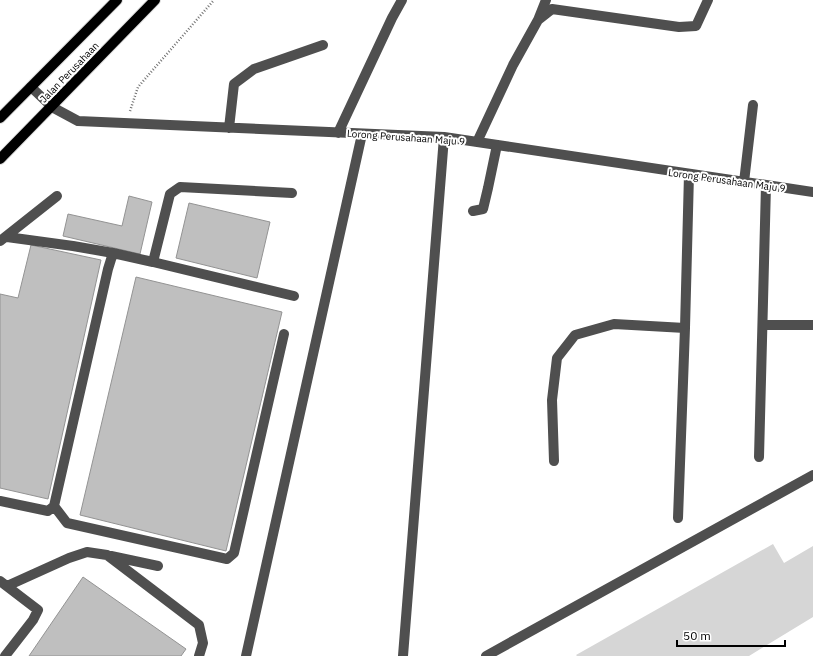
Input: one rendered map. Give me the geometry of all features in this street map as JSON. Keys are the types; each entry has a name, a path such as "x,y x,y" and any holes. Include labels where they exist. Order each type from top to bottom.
{"main road":[{"name":"Jalan Perusahaan","path":"0,118 117,0"},
{"name":"Jalan Perusahaan","path":"0,159 156,0"}],"street":[{"path":"338,133 392,18 402,0"},
{"path":"477,142 513,65 538,20 546,0"},
{"path":"538,20 552,9 679,27 696,26 708,0"},
{"path":"229,128 234,84 254,69 323,46"},
{"name":"Lorong Perusahaan Maju 9","path":"32,87 52,107 78,121 444,137 813,192"},
{"path":"744,182 753,105"},
{"path":"246,656 362,134"},
{"path":"403,656 444,137"},
{"path":"473,211 482,209 497,145"},
{"path":"678,518 689,174"},
{"path":"759,457 766,185"},
{"path":"153,262 170,194 180,187 292,192"},
{"path":"3,239 57,196"},
{"path":"3,239 73,246 113,253 294,296"},
{"path":"0,501 48,511 54,506 108,269 113,253"},
{"path":"554,461 552,400 557,358 575,335 614,324 685,328"},
{"path":"763,325 813,326"},
{"path":"54,506 67,523 226,559 234,554 284,334"},
{"path":"486,656 813,474"},
{"path":"2,583 87,552 158,566"},
{"path":"107,555 199,625 203,643 199,656"},
{"path":"2,583 38,610 33,620 4,656"}],"path":[{"path":"126,123 138,87 214,0"}],"shaded area":[{"path":"773,544 784,563 813,546 813,617 749,656 576,655"}],"building":[{"path":"129,196 152,202 140,254 63,236 68,214 122,226"},
{"path":"189,203 270,222 257,278 176,258"},
{"path":"31,245 101,260 48,499 0,488 0,294 18,298"},
{"path":"136,277 282,312 226,551 80,515"},
{"path":"83,577 186,649 181,656 29,656"}]}
